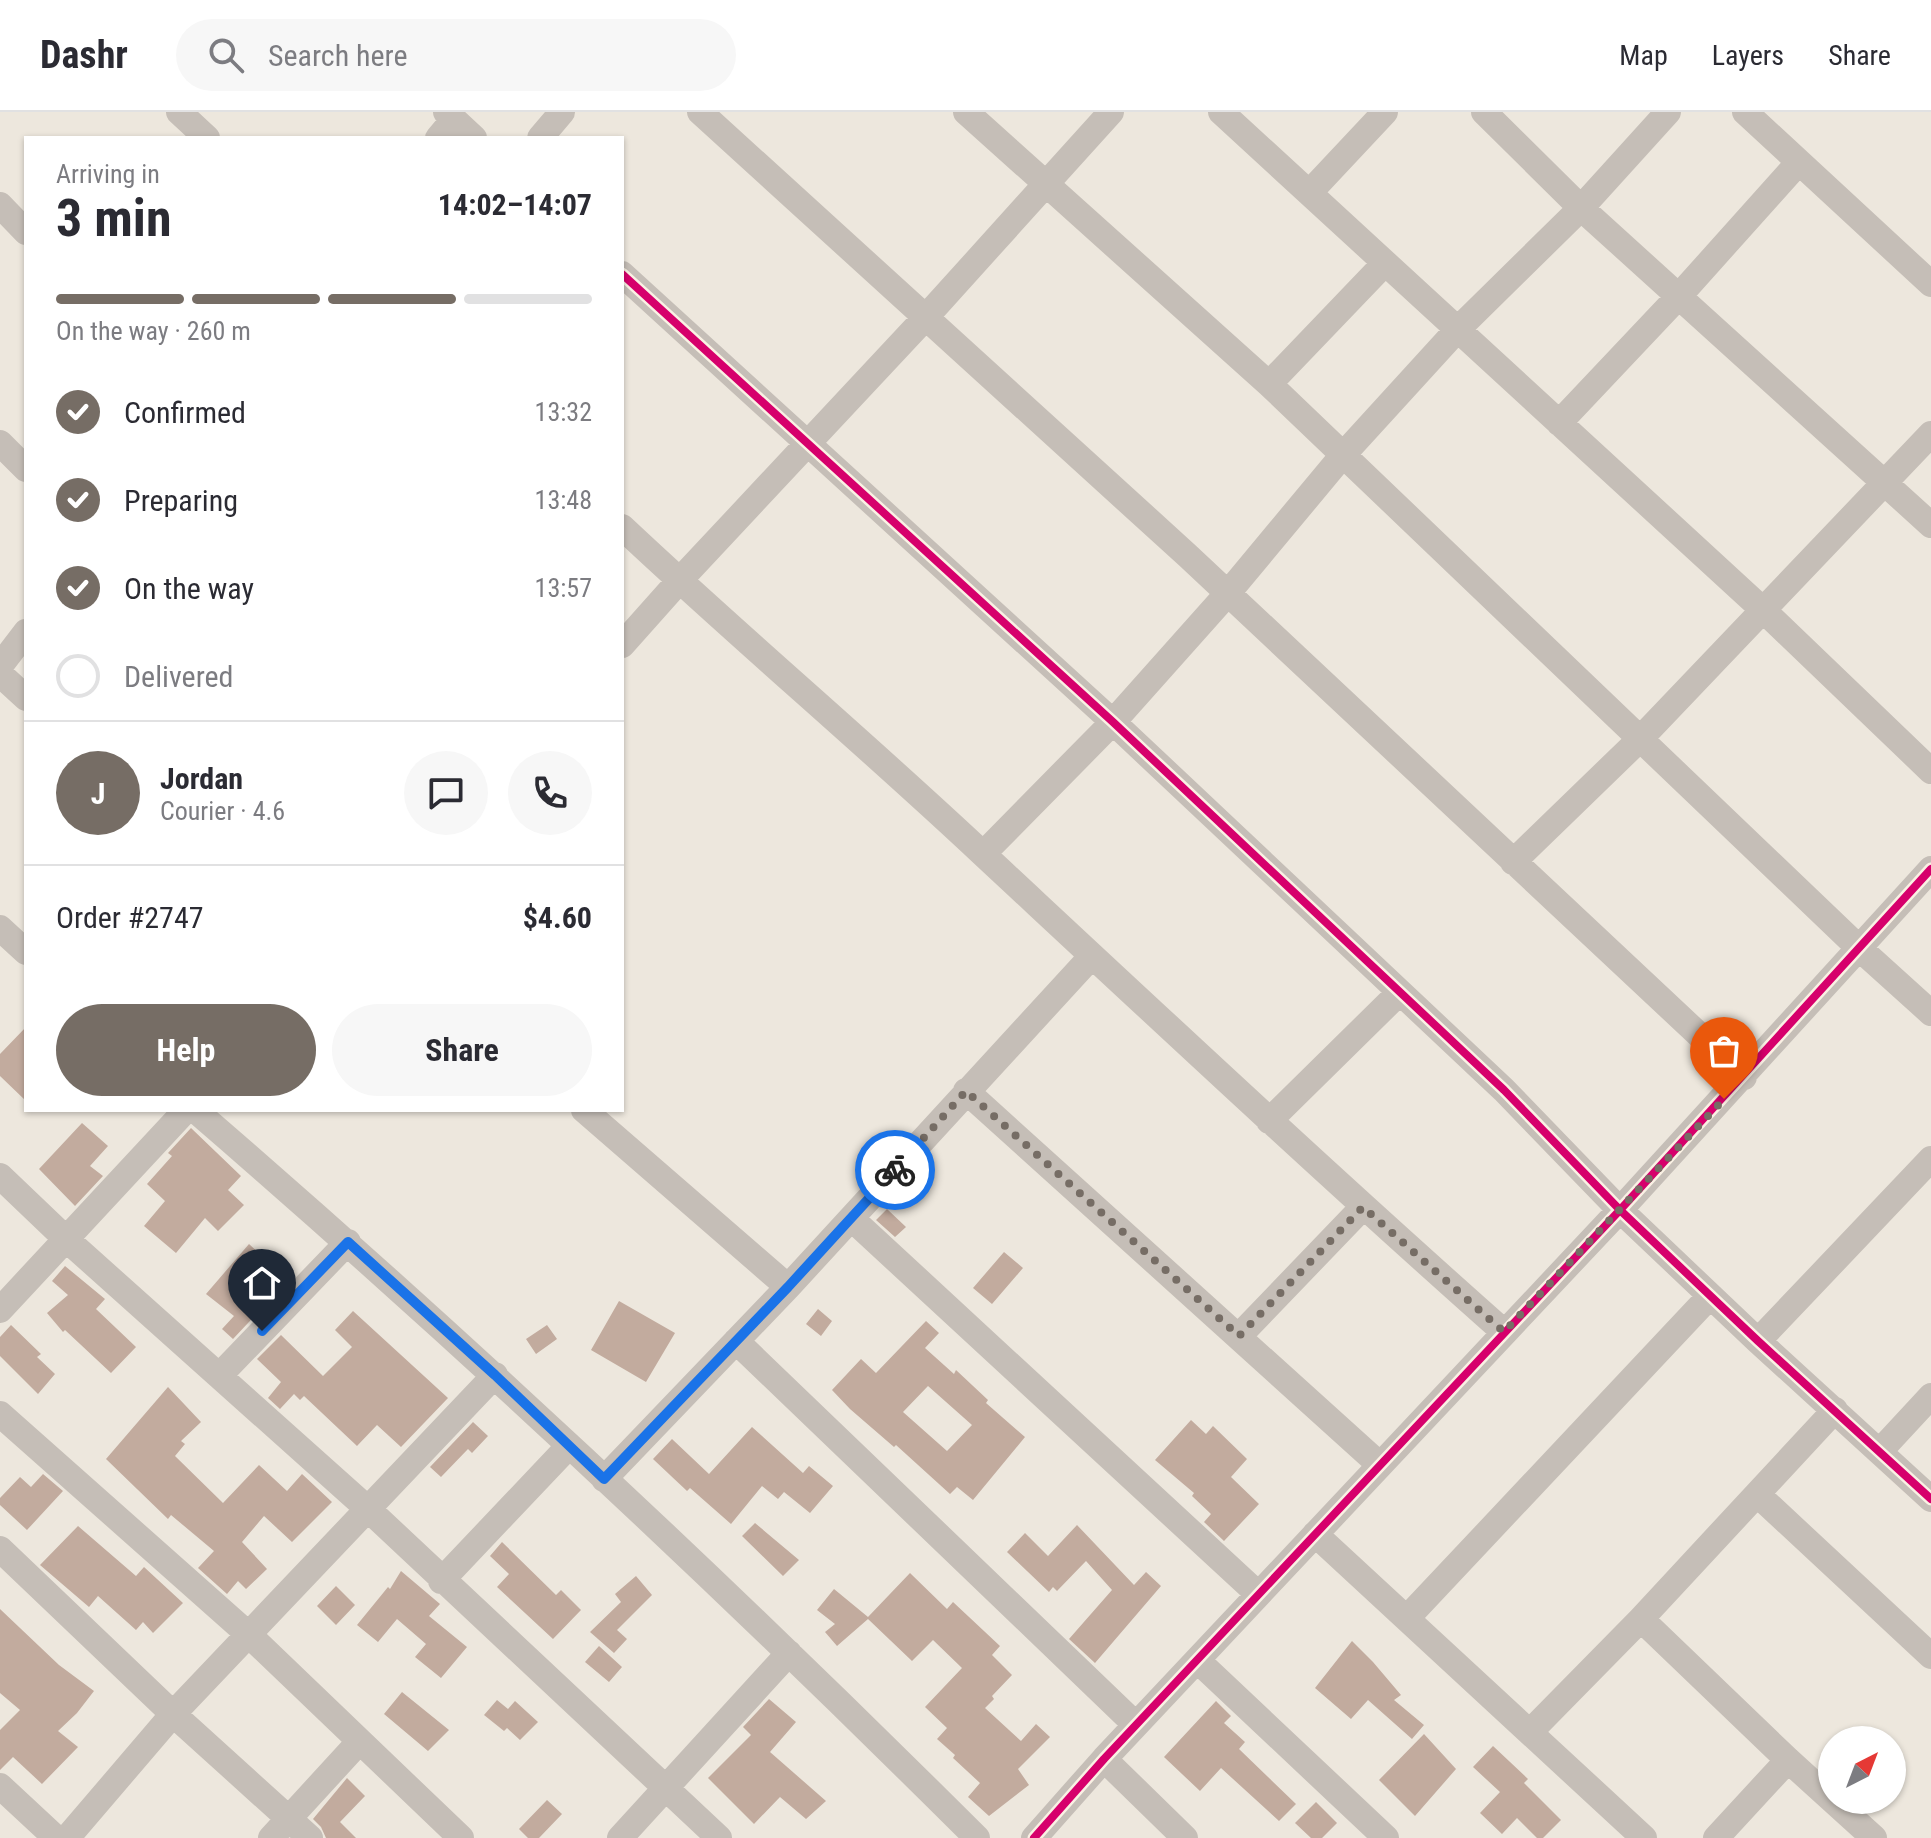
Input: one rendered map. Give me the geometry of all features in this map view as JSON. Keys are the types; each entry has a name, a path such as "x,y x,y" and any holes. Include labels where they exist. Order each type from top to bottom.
{"street":[{"path":"179,112 205,136"},
{"path":"542,136 562,112"},
{"path":"700,112 1228,593 1744,1077"},
{"path":"966,112 1269,384 1859,948 1931,1013"},
{"path":"624,643 1111,112"},
{"path":"1221,112 1762,609 1931,771"},
{"path":"1310,192 1385,112"},
{"path":"1484,112 1581,208 1931,525"},
{"path":"983,854 1113,722 1228,593 1342,456 1457,330 1581,208 1668,112"},
{"path":"1745,112 1931,284"},
{"path":"446,123 470,136"},
{"path":"1559,423 1799,162"},
{"path":"0,205 24,230"},
{"path":"1269,384 1385,263"},
{"path":"624,276 1113,722 1504,1090 1620,1210 1710,1296 1931,1499"},
{"path":"1513,862 1641,738 1931,434"},
{"path":"0,443 24,467"},
{"path":"624,529 983,854 1363,1207 1504,1332"},
{"path":"0,666 24,635"},
{"path":"0,674 24,696"},
{"path":"1034,1838 1104,1759 1744,1077 1931,869"},
{"path":"0,928 24,950"},
{"path":"604,1479 852,1219 1091,957"},
{"path":"1269,1121 1400,992"},
{"path":"966,1091 1380,1465"},
{"path":"0,1310 184,1112"},
{"path":"197,1112 495,1375 789,1653 977,1838"},
{"path":"586,1112 788,1287"},
{"path":"1758,1341 1931,1159"},
{"path":"0,1176 66,1239 369,1510 441,1581 719,1838"},
{"path":"1239,1336 1363,1207"},
{"path":"852,1219 1258,1594"},
{"path":"219,1376 348,1242"},
{"path":"1407,1618 1710,1296"},
{"path":"736,1341 1136,1725"},
{"path":"67,1838 173,1714 495,1375"},
{"path":"1880,1451 1931,1396"},
{"path":"1531,1731 1641,1619 1835,1410"},
{"path":"0,1414 248,1634 461,1838"},
{"path":"441,1581 568,1447"},
{"path":"1758,1495 1931,1656"},
{"path":"1315,1534 1644,1838"},
{"path":"0,1549 173,1714 310,1838"},
{"path":"1641,1619 1874,1838"},
{"path":"620,1838 789,1653"},
{"path":"1197,1660 1386,1838"},
{"path":"271,1838 359,1742"},
{"path":"1104,1759 1185,1838"},
{"path":"1716,1838 1788,1760"},
{"path":"0,1786 56,1838"}],"building":[{"path":"24,1029 24,1099 0,1076 0,1054"},
{"path":"82,1123 108,1146 90,1166 103,1176 75,1206 39,1169"},
{"path":"191,1128 241,1176 228,1190 244,1205 218,1231 205,1218 176,1253 144,1226 165,1201 147,1184 172,1156 168,1153"},
{"path":"887,1209 906,1227 895,1237 876,1220"},
{"path":"249,1244 286,1278 277,1287 279,1290 233,1339 222,1329 234,1316 206,1294"},
{"path":"1004,1252 1023,1268 992,1304 973,1288"},
{"path":"65,1266 105,1299 96,1309 136,1347 111,1373 65,1330 63,1332 47,1313 68,1295 52,1281"},
{"path":"619,1301 675,1333 646,1382 591,1350"},
{"path":"818,1309 832,1321 821,1336 806,1324"},
{"path":"353,1311 448,1398 401,1447 377,1425 357,1446 304,1396 300,1400 294,1394 280,1409 268,1398 281,1382 257,1359 281,1335 323,1376 352,1347 335,1330"},
{"path":"926,1321 939,1333 925,1348 954,1374 956,1370 988,1400 986,1403 1025,1437 973,1500 957,1487 950,1494 832,1390 861,1359 876,1373","holes":["928,1386 972,1425 947,1451 903,1412"]},
{"path":"11,1325 41,1354 37,1357 55,1374 38,1394 0,1356 0,1337"},
{"path":"547,1325 557,1339 536,1354 526,1339"},
{"path":"168,1387 201,1422 181,1441 185,1444 175,1456 223,1503 259,1465 287,1491 302,1474 332,1502 292,1542 264,1516 242,1542 267,1569 246,1589 238,1581 227,1594 198,1568 214,1551 171,1515 168,1519 106,1459"},
{"path":"1191,1420 1206,1434 1213,1426 1247,1459 1231,1477 1259,1504 1224,1541 1204,1522 1211,1514 1192,1496 1194,1493 1155,1460"},
{"path":"473,1422 488,1436 472,1453 468,1449 441,1477 430,1467"},
{"path":"752,1427 803,1473 809,1466 833,1486 810,1513 784,1492 778,1499 762,1486 731,1524 690,1488 687,1491 653,1459 672,1439 709,1474"},
{"path":"43,1474 63,1491 27,1530 0,1505 0,1498 20,1477 31,1487"},
{"path":"755,1523 799,1560 783,1576 742,1536"},
{"path":"1077,1525 1134,1585 1146,1572 1161,1586 1095,1663 1069,1639 1112,1590 1086,1561 1057,1591 1053,1587 1049,1592 1007,1552 1025,1533 1048,1556"},
{"path":"78,1526 136,1576 144,1567 183,1603 153,1633 143,1622 136,1630 98,1596 89,1607 40,1565"},
{"path":"502,1542 556,1595 561,1590 581,1610 553,1639 497,1587 509,1574 490,1556"},
{"path":"401,1571 440,1604 429,1616 467,1647 441,1678 415,1657 426,1644 397,1619 378,1642 357,1625 388,1587 390,1589"},
{"path":"910,1573 947,1609 953,1602 1000,1646 992,1655 1012,1675 985,1708 1021,1741 1036,1724 1050,1737 1018,1769 1029,1785 989,1816 968,1797 980,1783 937,1739 947,1728 925,1707 962,1668 933,1640 912,1661 868,1619 837,1646 825,1632 835,1624 817,1610 834,1589 868,1617"},
{"path":"636,1576 652,1595 617,1630 627,1639 614,1653 590,1632 621,1602 615,1594"},
{"path":"336,1586 355,1605 336,1625 317,1606"},
{"path":"0,1609 59,1665 94,1691 58,1731 78,1747 42,1784 13,1757 0,1770 0,1730 20,1710 0,1693"},
{"path":"1352,1641 1401,1695 1394,1700 1424,1725 1412,1739 1368,1700 1351,1719 1315,1688"},
{"path":"599,1646 622,1667 609,1682 585,1662"},
{"path":"402,1692 449,1730 428,1751 384,1714"},
{"path":"769,1699 796,1722 770,1752 826,1801 806,1819 780,1797 754,1824 708,1778 751,1735 743,1727"},
{"path":"497,1700 508,1709 515,1701 538,1722 520,1740 507,1728 504,1731 484,1715"},
{"path":"1216,1701 1231,1716 1224,1723 1245,1742 1239,1749 1296,1804 1279,1821 1221,1768 1200,1791 1164,1757"},
{"path":"1424,1734 1456,1769 1415,1816 1379,1780"},
{"path":"1493,1746 1528,1779 1524,1783 1561,1820 1543,1838 1537,1838 1517,1818 1502,1834 1480,1813 1500,1792 1473,1767"},
{"path":"347,1778 365,1796 340,1822 356,1838 326,1838 313,1819"},
{"path":"547,1800 562,1814 539,1838 528,1838 519,1829"},
{"path":"1316,1802 1337,1823 1322,1838 1311,1838 1295,1823"}],"cycle path":[{"path":"624,276 1113,722 1504,1090 1620,1210 1931,1499"},
{"path":"1034,1838 1104,1759 1620,1210 1931,869"}],"way so far":[{"path":"895,1170 966,1091 1239,1336 1363,1207 1504,1332 1724,1099"}],"route":[{"path":"262,1331 348,1242 604,1479 895,1170"}]}
